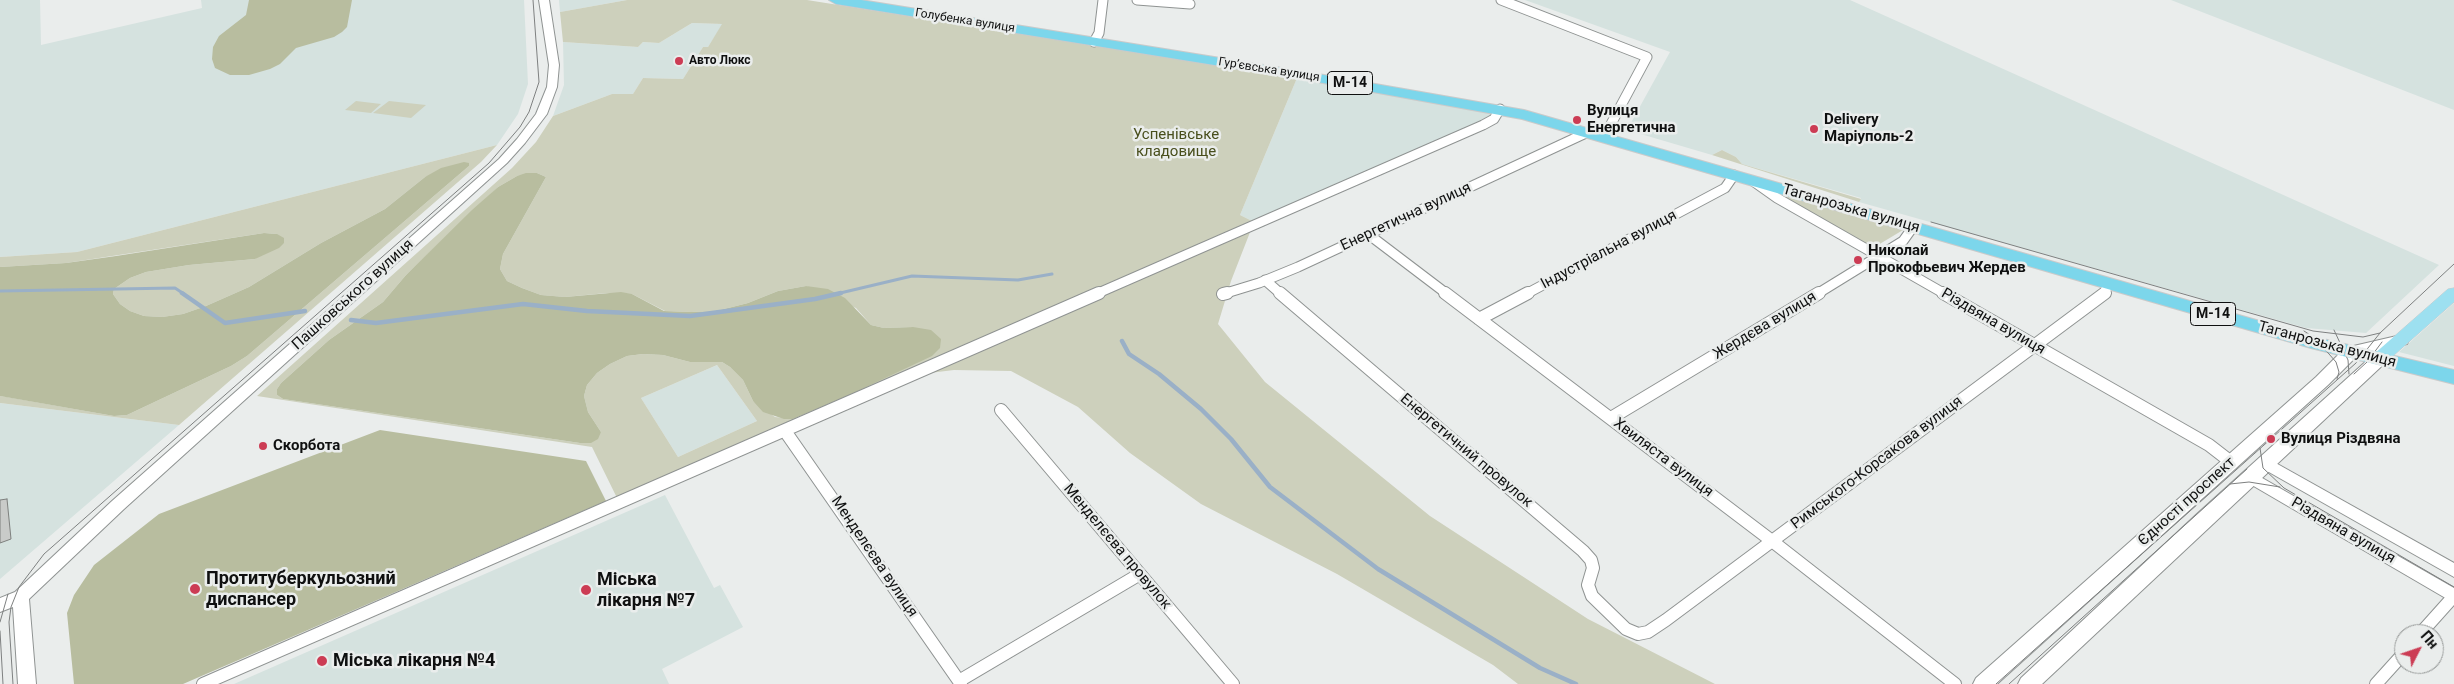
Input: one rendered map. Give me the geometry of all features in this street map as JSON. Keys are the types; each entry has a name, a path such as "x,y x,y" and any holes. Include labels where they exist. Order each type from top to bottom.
{"highway":[{"name":"Голубенка вулиця","path":"836,0 1094,42"},
{"name":"Гур’євська вулиця","path":"1094,42 1500,109 1604,138"},
{"name":"Таганрозька вулиця","path":"1604,138 1753,181 1779,194 1912,227 2351,352 2454,377"}],"main road":[{"name":"Єдності проспект","path":"2028,684 2265,463 2454,293"},
{"name":"Єдності проспект","path":"1983,684 2322,381 2351,352 2400,340"},
{"name":"Різдвяна вулиця","path":"2235,459 2265,463"},
{"name":"Різдвяна вулиця","path":"2235,459 2250,477"}],"street":[{"name":"Пашковського вулиця","path":"22,597 72,548 503,161 521,141 541,114 552,87 554,64 544,0"},
{"path":"1094,42 1099,33 1103,0"},
{"path":"1137,0 1190,4"},
{"path":"1501,0 1647,57 1604,138"},
{"path":"203,684 1483,125 1494,119 1500,109"},
{"name":"Енергетична вулиця","path":"1223,294 1298,268 1586,133"},
{"name":"Індустріальна вулиця","path":"1479,319 1725,188 1734,176"},
{"name":"Різдвяна вулиця","path":"1779,194 1879,257 2235,459"},
{"name":"Жердєва вулиця","path":"1611,418 1879,257 1903,240 1912,227"},
{"name":"Хвиляста вулиця","path":"1368,234 1772,541 1955,684"},
{"name":"Енергетичний провулок","path":"1266,280 1583,551 1591,560 1593,568 1588,585 1592,596 1626,629 1638,634"},
{"name":"Римського-Корсакова вулиця","path":"1638,634 1654,629 2035,346 2104,294 2108,284"},
{"name":"Менделєєва провулок","path":"1001,410 1234,684"},
{"name":"Менделєєва вулиця","path":"785,431 960,682"},
{"name":"Різдвяна вулиця","path":"2265,463 2454,572"},
{"name":"Різдвяна вулиця","path":"2250,477 2454,596"},
{"name":"Пашковського вулиця","path":"0,600 72,548"},
{"path":"960,682 1140,574"},
{"path":"2429,624 2454,596"},
{"path":"0,605 22,597 27,684"},
{"path":"2376,684 2394,664"}],"shaded area":[{"path":"0,0 40,0 41,45 202,8 201,0 524,0 528,84 518,114 497,145 77,252 0,257"},
{"path":"559,0 627,0 560,12"},
{"path":"1525,0 1850,0 2439,265 2366,333 2306,328 1859,202 1861,198 1742,164 1736,157 1722,150 1712,155 1627,130 1670,52"},
{"path":"2171,0 2454,0 2454,110"},
{"path":"692,23 723,24 708,47 703,47 683,79 643,78 633,94 612,94 553,116 564,85 563,42 638,47 643,42 659,43"},
{"path":"1297,78 1504,112 1254,222 1240,215"},
{"path":"2454,303 2454,366 2399,352"},
{"path":"717,365 757,421 678,457 641,398"},
{"path":"0,403 179,425 0,579"},
{"name":"Міська лікарня №7","path":"665,495 714,588 720,585 743,627 662,669 669,684 234,684"}],"green space":[{"path":"249,0 352,0 347,27 334,37 296,48 280,64 270,69 249,75 230,75 215,68 212,59 213,47 219,36 246,15"},
{"name":"Успенівське кладовище","path":"627,0 807,0 1297,78 1240,215 1254,222 1231,281 1218,324 1265,382 1430,516 1588,619 1715,684 1518,684 1493,665 1337,574 1201,504 1130,453 1078,407 1011,371 954,370 913,375 618,500 592,447 257,396 512,168 536,142 553,116 612,94 633,94 643,78 683,79 703,47 708,47 722,24 692,23 659,43 643,42 638,47 563,42 560,12","holes":["537,173 546,177 503,254 500,269 507,281 522,288 541,295 565,297 607,293 632,294 665,311 691,312 716,311 748,303 778,291 806,286 856,308 871,325 884,328 913,327 847,396 793,419 775,417 753,401 743,380 722,362 690,362 663,355 643,354 627,356 597,373 587,385 584,396 588,412 601,432 580,443 283,399 277,395 277,389 281,383 329,340 383,302 406,275 498,187 517,176","717,365 757,421 678,457 641,398"]},
{"path":"356,101 381,104 371,113 345,110"},
{"path":"389,101 426,105 411,118 373,113"},
{"path":"497,145 481,162 179,425 0,403 0,396 114,416 127,415 231,366 247,356 469,166 425,177 385,209 321,243 249,287 183,314 162,317 144,316 130,311 120,304 113,294 114,289 130,278 146,272 189,265 255,259 277,234 264,233 66,263 0,267 0,257 77,252"},
{"path":"1722,150 1736,157 1742,164 1861,199 1859,202 1712,155"},
{"path":"464,162 469,163 469,166 247,356 231,366 127,415 114,416 0,396 0,267 66,263 264,233 277,234 284,238 284,243 279,248 255,259 189,265 146,272 130,278 114,289 113,294 120,304 130,311 144,316 162,317 183,314 249,287 321,243 385,209 425,177 441,168"},
{"path":"526,173 537,173 546,177 503,254 500,269 507,281 522,288 541,295 565,297 621,292 632,294 664,311 691,312 716,311 748,303 778,291 806,286 828,289 845,298 871,325 884,328 913,327 931,330 941,339 940,348 932,356 793,419 784,419 763,412 753,401 743,380 722,362 690,362 663,355 643,354 627,356 597,373 587,385 584,396 588,412 601,432 598,439 591,443 580,443 283,399 277,395 277,389 281,383 329,340 383,302 406,275 472,210 498,187"},
{"path":"1785,195 1903,230 1873,248 1787,199"},
{"path":"380,430 586,461 606,501 183,684 74,684 67,613 74,595 94,565 159,514"}],"building":[{"path":"7,499 11,539 0,543 0,500"}],"waterway":[{"path":"836,294 912,276 1018,280 1052,274"},
{"path":"0,291 175,288 184,294"},
{"path":"182,293 225,323 305,311"},
{"path":"351,320 376,323 523,304 587,311 690,316 815,299 841,293"},
{"path":"1122,341 1129,354 1159,374 1201,409 1231,439 1270,487 1378,569 1540,668 1576,684"}],"tram line":[{"path":"13,684 9,622 11,607 19,587 44,554 489,163 520,127 529,112 539,82 533,0"},
{"path":"1931,222 2313,331 2336,334"},
{"path":"2380,333 2454,264"},
{"path":"2334,330 2336,334"},
{"path":"2304,331 2315,338 2336,362 2339,372 2337,379"},
{"path":"2336,334 2363,337 2380,333"},
{"path":"2349,370 2380,333"},
{"path":"2336,334 2348,360 2349,370"},
{"path":"2354,374 2367,362 2382,342"},
{"path":"2260,449 2349,370"},
{"path":"2349,370 2349,374"},
{"path":"1996,684 2260,449"},
{"path":"2260,449 2263,468 2284,488 2454,587"},
{"path":"2230,484 2247,469"},
{"path":"2230,484 2249,482 2280,487"},
{"path":"2009,684 2230,484"},
{"path":"0,622 8,594"},
{"path":"0,631 3,684"}],"place":[{"name":"Авто Люкс","path":"679,61"},
{"name":"Вулиця Енергетична","path":"1577,120"},
{"name":"Delivery Марiуполь-2","path":"1814,129"},
{"name":"Николай Прокофьевич Жердев","path":"1858,260"},
{"name":"Вулиця Різдвяна","path":"2271,439"},
{"name":"Скорбота","path":"263,446"},
{"name":"Протитуберкульозний диспансер","path":"195,589"},
{"name":"Міська лікарня №7","path":"586,590"},
{"name":"Міська лікарня №4","path":"322,661"}]}
